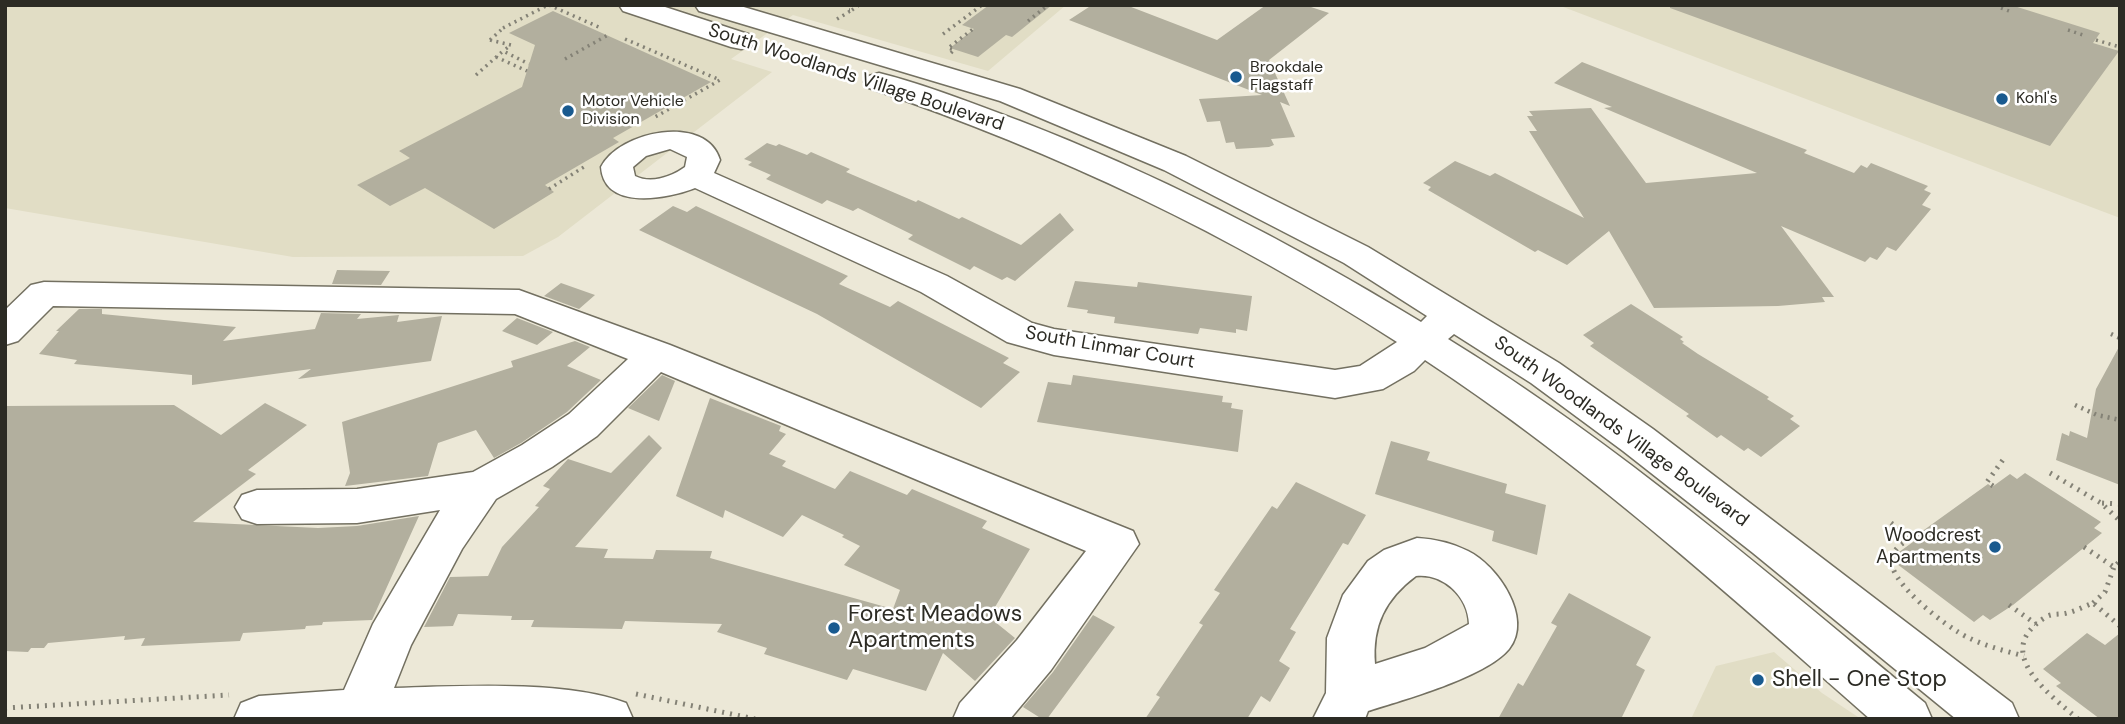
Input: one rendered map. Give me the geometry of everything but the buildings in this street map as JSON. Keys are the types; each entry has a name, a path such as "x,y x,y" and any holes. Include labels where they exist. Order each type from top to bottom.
{"street":[{"name":"South Woodlands Village Boulevard","path":"708,5 947,74 1010,95 1175,163 1297,223 1454,314 1545,373 1769,540 1994,719"},
{"name":"South Woodlands Village Boulevard","path":"629,22 689,25 927,96 1068,149 1141,182 1307,269 1423,340 1519,405 1601,466 1908,719"},
{"name":"South Linmar Court","path":"694,176 934,284 1020,333 1054,342 1335,384 1369,379 1400,361 1454,314"},
{"path":"5,332 44,294 519,302 656,355 1117,544 1034,655 978,719"},
{"path":"257,507 357,506 481,487 537,456 583,425 656,355"},
{"path":"359,712 390,639 446,536 481,487"},
{"path":"259,719 466,708 554,711 608,719"}],"path":[{"path":"476,75 510,45 490,40 502,29 548,5 601,28"},
{"path":"831,24 859,5"},
{"path":"1028,21 1048,5"},
{"path":"943,34 984,6"},
{"path":"2001,8 2009,11"},
{"path":"629,22 668,60 720,80 654,118"},
{"path":"945,57 954,50 948,48 973,29 959,23"},
{"path":"2068,30 2083,34"},
{"path":"565,59 608,35"},
{"path":"2096,40 2120,47"},
{"path":"503,51 529,64"},
{"path":"496,57 527,71"},
{"path":"2111,334 2120,338"},
{"path":"2075,405 2120,421"},
{"path":"1993,486 1987,482 2005,457"},
{"path":"2050,473 2101,503 2120,521"},
{"path":"2101,503 2120,504"},
{"path":"1891,523 1914,538 1897,545 1893,553 1892,568 1900,585 1960,633 1984,644 2024,656"},
{"path":"2084,547 2114,567"},
{"path":"2078,719 2037,683 2024,656 2023,643 2036,624 2048,615 2081,610 2093,603 2105,592 2107,580 2120,561"},
{"path":"2093,603 2120,626"},
{"path":"2009,605 2036,624"}],"shaded area":[{"path":"5,5 1066,5 988,71 793,15 731,59 772,72 558,237 523,256 293,257 5,208"},
{"path":"1558,5 2120,5 2120,218"},
{"name":"Shell - One Stop","path":"1774,652 1822,693 1861,719 1691,719 1716,666"}],"place":[{"name":"Brookdale Flagstaff","path":"1236,77"},
{"name":"Kohl's","path":"2002,99"},
{"name":"Motor Vehicle Division","path":"568,111"},
{"name":"Woodcrest Apartments","path":"1995,547"},
{"name":"Forest Meadows Apartments","path":"834,628"},
{"name":"Shell - One Stop","path":"1758,680"}]}
